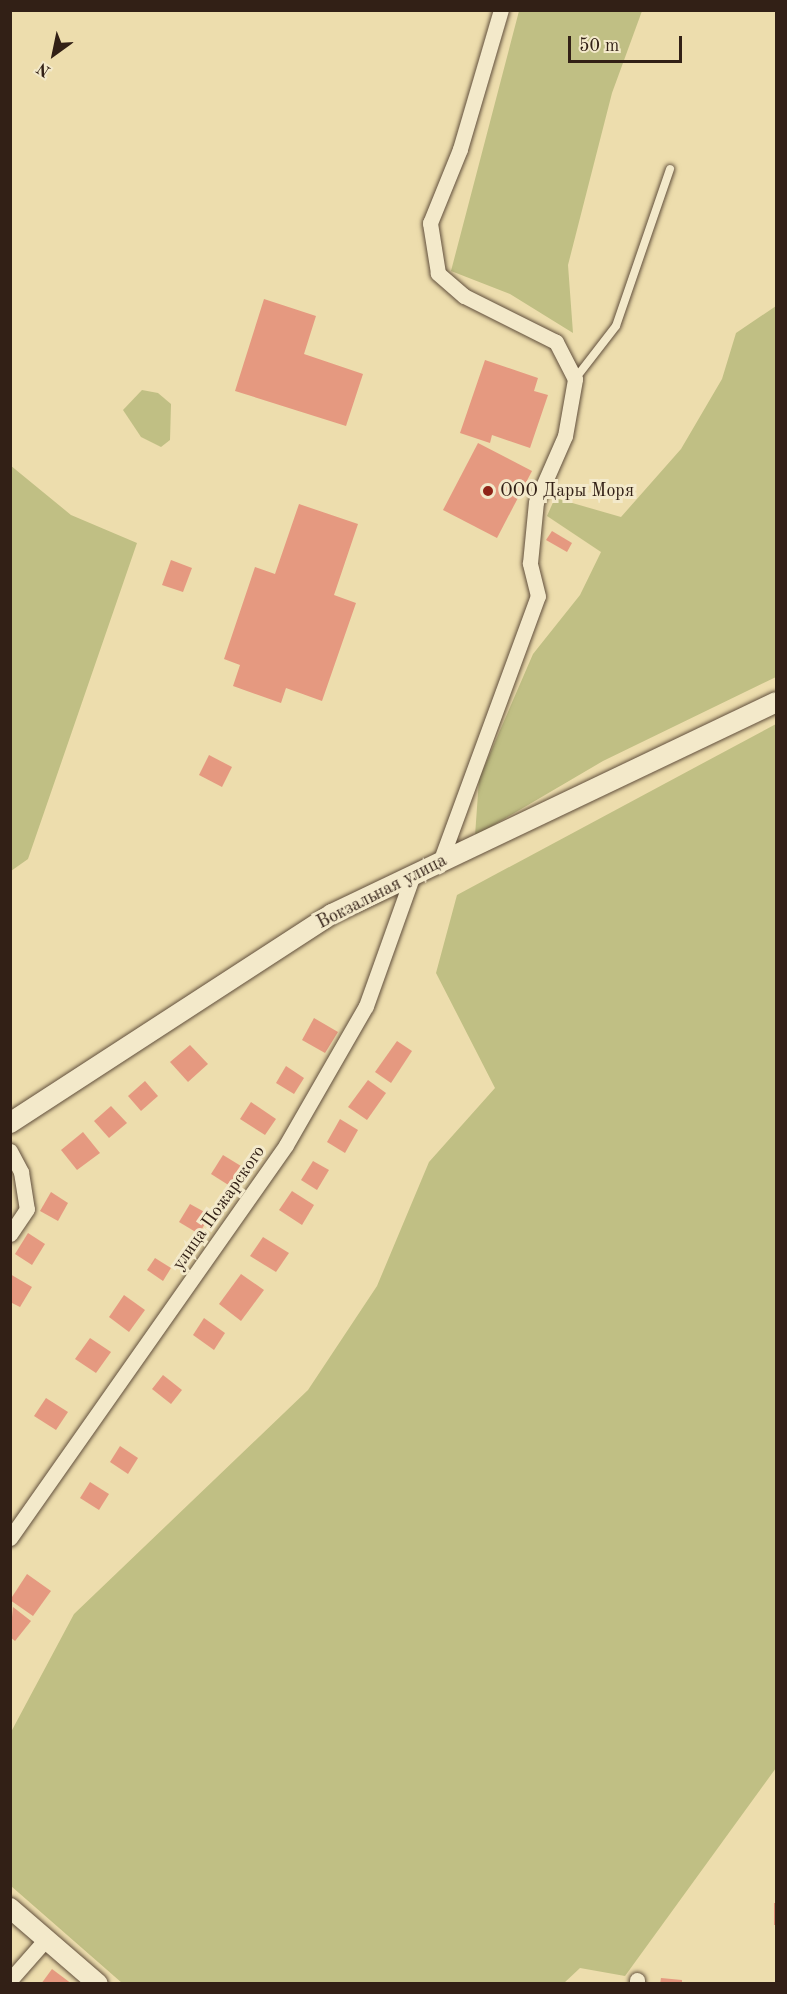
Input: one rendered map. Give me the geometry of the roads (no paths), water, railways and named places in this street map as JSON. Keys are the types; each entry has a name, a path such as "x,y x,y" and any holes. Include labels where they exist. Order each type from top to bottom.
{"street":[{"path":"440,862 538,596 530,562 536,502 565,436 575,379 556,342 464,297 438,273 430,223 460,149 501,10"},
{"name":"Вокзальная улица","path":"10,1123 332,914 777,702"},
{"name":"улица Пожарского","path":"10,1538 286,1145 366,1006 413,875"},
{"path":"10,1151 21,1172 27,1209 10,1234"},
{"path":"10,1908 98,1983"},
{"path":"10,1980 46,1938"}],"lane":[{"path":"575,379 616,326 670,169"}],"place":[{"name":"ООО Дары Моря","path":"488,491"}]}
